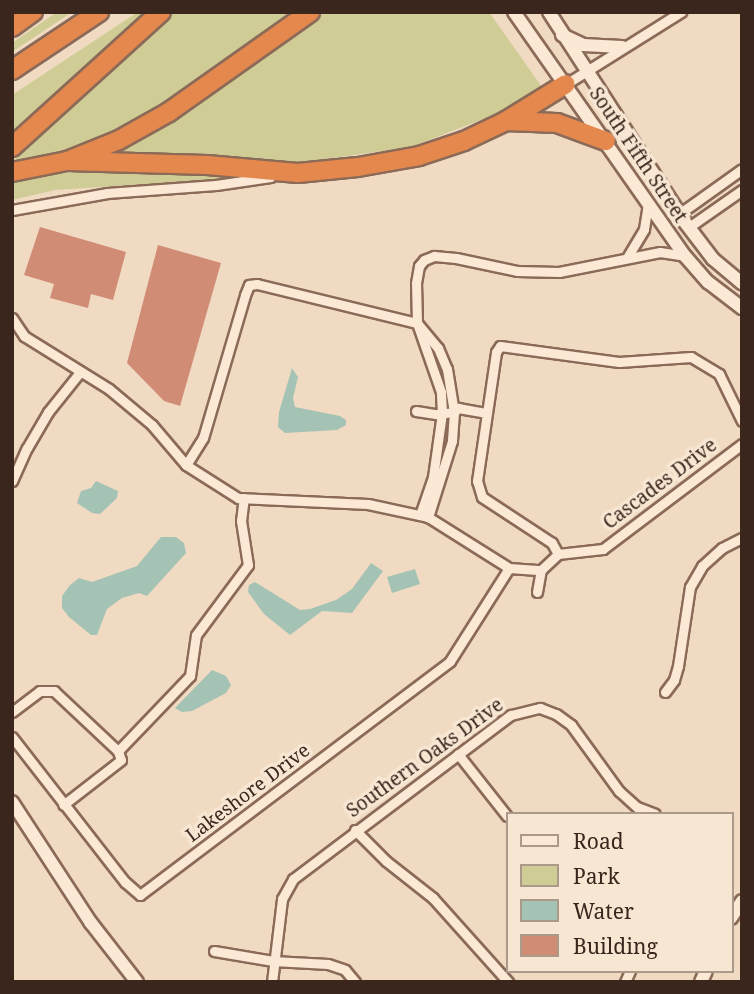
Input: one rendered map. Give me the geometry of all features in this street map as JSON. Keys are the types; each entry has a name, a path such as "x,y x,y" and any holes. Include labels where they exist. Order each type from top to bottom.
{"highway":[{"path":"12,27 33,12"},
{"path":"12,70 99,12"},
{"path":"12,147 161,12"},
{"path":"12,172 67,161 119,140 169,112 310,12"},
{"path":"67,161 208,165 298,173 358,167 419,156 464,141 506,121 566,84"},
{"path":"506,121 557,124 606,141"}],"main road":[{"name":"South Fifth Street","path":"514,12 684,257 708,282 742,308"},
{"name":"South Fifth Street","path":"549,12 679,214 713,259 742,283"},
{"path":"562,35 583,46 622,47"},
{"path":"648,203 689,227"},
{"path":"12,802 90,923 136,982"}],"street":[{"path":"566,84 681,12"},
{"path":"679,214 742,169"},
{"path":"12,210 107,193 216,185 298,173"},
{"path":"689,227 742,190"},
{"path":"628,256 644,229 648,203"},
{"path":"424,516 433,477 442,413 442,392 418,323 416,283 419,266 434,256 517,271 559,272 601,266 628,256 660,252 684,257"},
{"path":"186,465 203,438 221,371 250,285 257,284 418,323 438,348 447,369 454,412 452,441 424,516"},
{"path":"12,318 24,336 108,389 152,425 186,465 238,498 368,504 424,516 509,568 541,570"},
{"path":"537,592 541,570 558,554 552,543 482,497 477,481 496,352 500,346 507,344 619,362 691,357 719,374 742,421"},
{"path":"12,481 48,412 80,372"},
{"path":"416,411 442,413 454,412 458,408 486,413"},
{"name":"Cascades Drive","path":"558,554 603,549 742,444"},
{"path":"118,751 190,676 196,635 248,565 241,521 244,498"},
{"path":"665,692 674,680 678,666 690,587 702,566 722,548 742,538"},
{"name":"Lakeshore Drive","path":"12,737 125,882 140,895 450,661 509,568"},
{"path":"12,712 40,691 54,691 118,751 121,760 63,805"},
{"name":"Southern Oaks Drive","path":"272,982 273,961 286,888 293,878 511,715 540,708 571,724 619,791 637,807 649,812"},
{"path":"458,754 505,813"},
{"path":"355,830 386,861 433,898 508,982"},
{"path":"214,951 273,961 328,964 345,970 355,982"}],"green space":[{"path":"57,12 72,12 12,52 12,43"},
{"path":"138,12 149,12 12,137 12,95"},
{"path":"171,12 291,12 161,110 79,148 12,162 80,95"},
{"path":"326,12 489,12 542,87 496,114 411,147 305,162 255,164 99,156 159,127"},
{"path":"111,169 224,175 224,179 55,190 12,200 12,178"}],"water":[{"path":"292,368 298,377 293,398 295,407 340,416 346,420 346,425 337,430 285,433 278,427 279,412"},
{"path":"96,481 118,491 117,498 100,514 92,513 77,503 81,491 91,488"},
{"path":"161,537 176,537 184,543 186,553 147,596 139,593 122,598 107,609 97,635 91,635 69,617 62,608 62,596 70,585 79,578 92,582 137,566"},
{"path":"371,563 383,571 352,613 322,611 290,635 264,614 248,592 249,585 255,582 300,610 310,609 336,600 352,589"},
{"path":"415,569 420,584 392,593 387,577"},
{"path":"212,670 226,676 231,685 226,693 192,711 182,712 175,708"}],"building":[{"path":"40,227 126,252 113,300 91,294 88,308 50,298 54,284 24,275"},
{"path":"158,245 221,263 180,406 164,401 127,363"}]}
